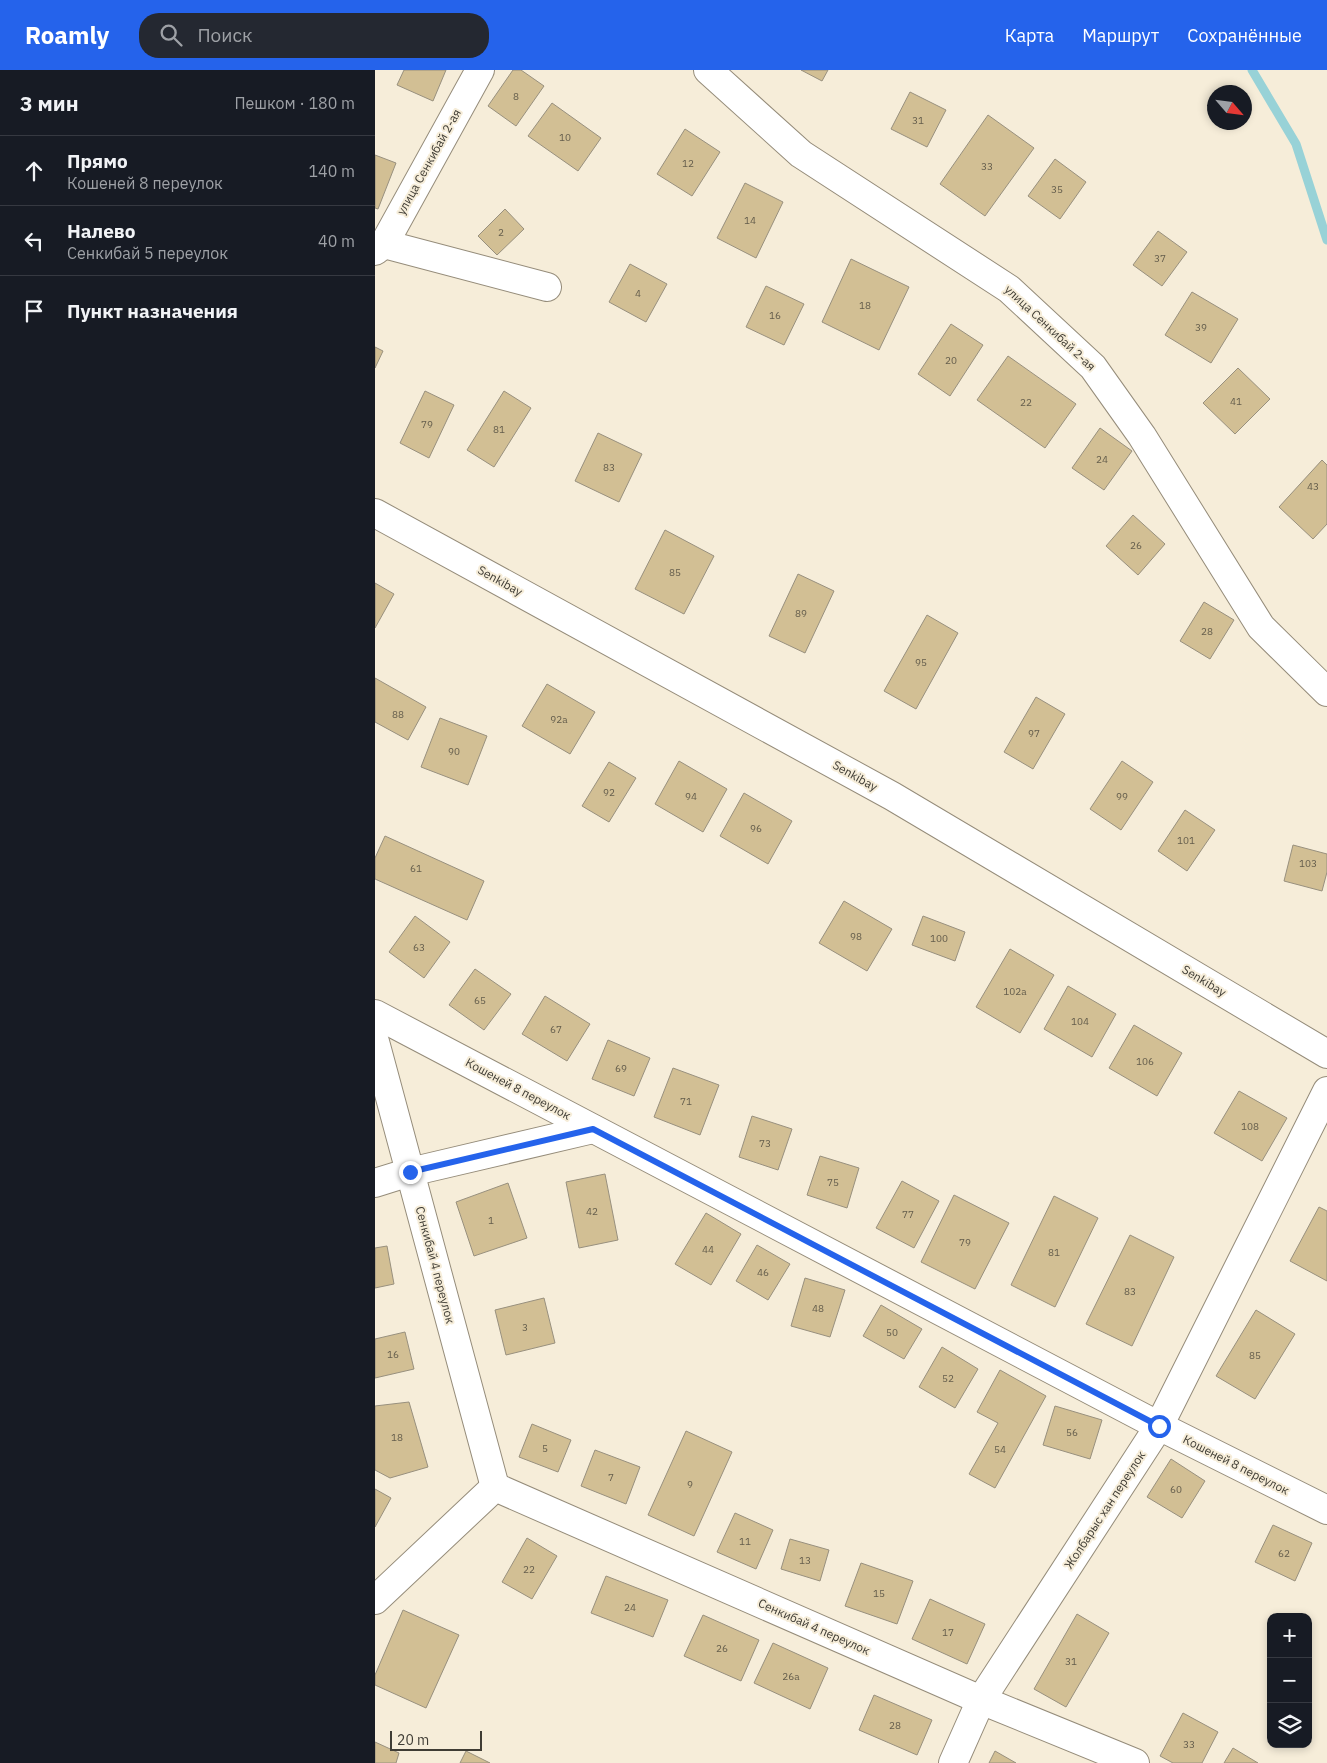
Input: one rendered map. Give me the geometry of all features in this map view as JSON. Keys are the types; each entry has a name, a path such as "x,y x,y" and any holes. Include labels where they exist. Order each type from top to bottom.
{"street":[{"name":"улица Сенкибай 2-ая","path":"380,247 480,70"},
{"name":"улица Сенкибай 2-ая","path":"708,70 801,154 1009,289 1093,367 1142,436 1261,627 1327,692"},
{"path":"380,247 547,287"},
{"name":"Senkibay","path":"375,513 892,796 1327,1054"},
{"name":"Кошеней 8 переулок","path":"375,1014 1159,1426 1327,1510"},
{"name":"Сенкибай 4 переулок","path":"375,1042 495,1487 981,1700 1135,1763"},
{"name":"Жолбарыс хан переулок","path":"953,1763 981,1700 1159,1426 1327,1091"},
{"path":"375,1182 593,1129"},
{"path":"375,1600 495,1487"}],"building":[{"path":"404,70 446,70 433,101 397,85"},
{"path":"513,70 521,70 544,86 516,126 488,106"},
{"path":"801,70 828,70 822,81"},
{"path":"910,92 946,110 927,147 891,129"},
{"path":"552,103 601,138 578,171 528,136"},
{"path":"988,115 1034,148 985,216 940,184"},
{"path":"685,129 720,152 692,196 657,174"},
{"path":"375,155 396,163 378,209 375,208"},
{"path":"1055,159 1086,182 1060,219 1028,196"},
{"path":"745,183 783,202 756,258 717,238"},
{"path":"505,209 524,229 497,255 478,236"},
{"path":"1158,231 1187,252 1162,286 1133,265"},
{"path":"851,259 909,287 879,350 822,322"},
{"path":"630,264 667,284 646,322 609,302"},
{"path":"766,286 804,304 784,345 746,327"},
{"path":"1192,292 1238,319 1211,363 1165,335"},
{"path":"951,324 983,345 950,396 918,374"},
{"path":"375,347 383,351 375,368"},
{"path":"1008,356 1076,404 1045,448 977,400"},
{"path":"1238,368 1270,399 1235,434 1203,403"},
{"path":"425,391 454,405 429,458 400,443"},
{"path":"504,391 531,408 494,467 467,450"},
{"path":"1100,428 1132,451 1104,490 1072,468"},
{"path":"598,433 642,454 619,502 575,481"},
{"path":"1322,460 1327,465 1327,524 1313,539 1279,507"},
{"path":"1133,515 1165,544 1138,575 1106,546"},
{"path":"665,530 714,556 684,614 635,589"},
{"path":"798,574 834,591 805,653 769,636"},
{"path":"375,583 394,594 375,628"},
{"path":"1204,602 1234,620 1210,659 1180,641"},
{"path":"927,615 958,633 916,709 884,691"},
{"path":"375,678 426,707 408,740 375,722"},
{"path":"547,684 595,712 570,754 522,726"},
{"path":"1036,697 1065,714 1033,769 1004,752"},
{"path":"440,718 487,736 468,785 421,767"},
{"path":"679,761 727,789 703,832 655,804"},
{"path":"1122,761 1153,782 1121,830 1090,809"},
{"path":"609,762 636,778 609,822 582,806"},
{"path":"744,793 792,821 768,864 720,836"},
{"path":"1185,810 1215,830 1187,871 1158,851"},
{"path":"385,836 484,881 467,920 375,879 375,858"},
{"path":"1293,845 1327,854 1327,872 1322,891 1284,881"},
{"path":"844,901 892,929 867,971 819,943"},
{"path":"415,916 450,942 424,978 389,952"},
{"path":"923,916 965,932 955,961 912,945"},
{"path":"1010,949 1054,975 1020,1033 976,1007"},
{"path":"475,969 511,994 484,1030 449,1005"},
{"path":"1068,986 1116,1014 1092,1057 1044,1029"},
{"path":"545,996 590,1024 567,1061 522,1034"},
{"path":"1134,1025 1182,1053 1157,1096 1109,1068"},
{"path":"608,1040 650,1058 634,1096 592,1079"},
{"path":"673,1068 719,1085 700,1135 654,1117"},
{"path":"1239,1091 1287,1118 1262,1161 1214,1133"},
{"path":"752,1116 792,1129 778,1170 739,1157"},
{"path":"820,1156 859,1168 847,1208 807,1195"},
{"path":"605,1174 618,1240 579,1248 566,1182"},
{"path":"902,1181 939,1201 914,1248 876,1228"},
{"path":"508,1183 527,1238 474,1256 456,1202"},
{"path":"954,1195 1009,1223 975,1289 921,1262"},
{"path":"1054,1196 1098,1218 1055,1307 1011,1285"},
{"path":"1319,1207 1327,1211 1327,1281 1290,1261"},
{"path":"706,1213 741,1234 711,1285 675,1264"},
{"path":"1130,1235 1174,1257 1132,1346 1086,1324"},
{"path":"757,1245 790,1264 768,1300 736,1281"},
{"path":"387,1246 394,1284 375,1288 375,1248"},
{"path":"805,1278 845,1290 830,1337 791,1326"},
{"path":"544,1298 555,1343 506,1355 495,1310"},
{"path":"881,1305 922,1329 904,1359 863,1336"},
{"path":"1256,1310 1295,1334 1255,1399 1216,1376"},
{"path":"405,1332 414,1369 375,1378 375,1339"},
{"path":"942,1347 978,1369 955,1408 919,1387"},
{"path":"1000,1370 1046,1396 995,1488 969,1474 998,1423 977,1412"},
{"path":"409,1402 428,1467 390,1478 375,1470 375,1406"},
{"path":"1055,1406 1102,1420 1090,1459 1043,1445"},
{"path":"532,1424 571,1440 558,1472 519,1457"},
{"path":"686,1431 732,1452 694,1536 648,1515"},
{"path":"595,1450 640,1467 626,1504 581,1486"},
{"path":"1171,1459 1205,1481 1182,1518 1147,1497"},
{"path":"375,1489 391,1498 375,1527"},
{"path":"735,1513 773,1530 756,1569 717,1552"},
{"path":"1273,1525 1312,1543 1295,1581 1255,1562"},
{"path":"527,1538 557,1556 532,1599 502,1582"},
{"path":"790,1539 829,1550 820,1581 781,1569"},
{"path":"861,1563 913,1581 897,1624 845,1606"},
{"path":"606,1576 668,1600 653,1637 591,1613"},
{"path":"930,1599 985,1624 967,1664 912,1639"},
{"path":"403,1610 459,1635 426,1708 375,1685 375,1675"},
{"path":"1077,1614 1109,1633 1066,1707 1034,1689"},
{"path":"703,1615 759,1640 741,1681 684,1656"},
{"path":"773,1643 828,1668 810,1709 754,1683"},
{"path":"874,1695 932,1720 917,1755 859,1730"},
{"path":"1183,1713 1218,1732 1202,1763 1173,1763 1160,1756"},
{"path":"375,1742 399,1753 396,1763 375,1763"},
{"path":"1233,1748 1258,1763 1224,1763"},
{"path":"466,1751 490,1763 460,1763"},
{"path":"995,1751 1016,1763 989,1763"}],"waterway":[{"path":"1252,70 1296,144 1327,240"}],"route":[{"path":"410,1172 593,1129 1159,1426"}]}
